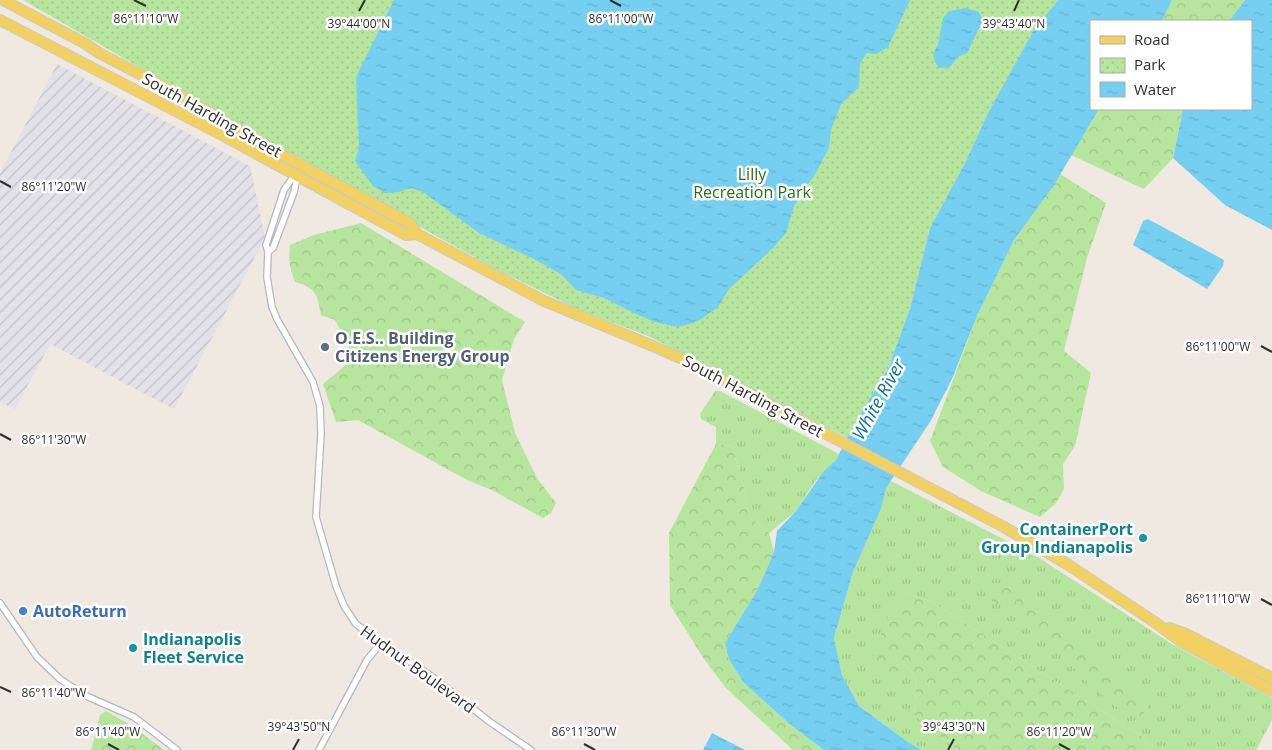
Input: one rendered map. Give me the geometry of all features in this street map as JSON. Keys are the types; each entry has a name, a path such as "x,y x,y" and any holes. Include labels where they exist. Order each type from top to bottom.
{"main road":[{"path":"1,23 7,1"},
{"name":"South Harding Street","path":"7,1 99,53 190,101 300,165 411,224 417,234 528,293 580,317 668,352 968,510 1004,527 1047,552 1156,623"},
{"name":"South Harding Street","path":"1,23 123,83 406,235 417,234"},
{"path":"123,83 132,70"},
{"path":"1156,623 1186,634 1272,678"},
{"path":"1156,623 1180,641 1272,690"}],"street":[{"name":"Hudnut Boulevard","path":"300,165 284,190 266,245 268,252 267,277 272,307 313,382 320,406 321,434 316,517 336,586 344,606 356,624 381,643 428,673 490,722 531,750"},
{"name":"Hudnut Boulevard","path":"268,252 273,248 294,192 295,175"},
{"path":"0,603 33,652 62,680 87,697 129,714 177,750"},
{"path":"319,750 367,660 381,643"}],"shaded area":[{"path":"57,64 250,166 265,238 174,409 50,344 15,409 0,402 0,173"}],"green space":[{"name":"Lilly Recreation Park","path":"23,0 1058,0 1034,31 989,111 966,161 930,228 910,308 888,369 859,416 848,438 648,336 577,309 492,267 296,158"},
{"path":"1172,0 1245,0 1230,20 1162,20"},
{"path":"1098,110 1183,110 1173,158 1144,189 1071,155"},
{"path":"1060,174 1106,203 1087,258 1064,351 1091,373 1075,446 1063,464 1064,489 1056,503 1040,517 981,491 943,467 930,441 977,316 1014,240"},
{"path":"361,223 525,322 514,339 502,380 515,433 537,478 556,503 551,513 543,518 492,490 469,481 358,420 336,422 323,384 354,358 335,320 321,315 315,293 308,287 295,282 290,264 290,245 314,235"},
{"path":"715,391 720,391 839,454 836,460 816,480 796,511 769,533 748,516 746,496 732,446 716,444 716,427 701,419 700,414"},
{"path":"716,444 732,446 746,496 748,516 769,533 774,552 758,589 725,643 729,660 744,683 792,726 824,750 793,750 726,688 704,659 670,605 669,533"},
{"path":"891,481 1036,556 1172,644 1272,698 1272,720 1256,750 1153,750 1141,736 934,603 907,593 903,664 915,676 914,715 957,750 921,750 859,706 842,675 834,638 853,572 881,509 885,488"},
{"path":"989,583 1000,583 1037,606 1131,687 1149,706 1141,717 1118,708 1089,684 1060,653 1049,635 1026,617 993,602 985,592"},
{"path":"907,593 934,603 1141,736 1153,750 957,750 914,715 915,676 903,664 896,677 884,673 872,657 887,619"},
{"path":"106,711 132,726 164,750 91,750 100,715"}],"water":[{"path":"394,0 910,0 888,47 876,54 867,53 860,63 859,87 841,104 831,130 829,148 813,178 802,191 793,209 786,233 773,248 729,289 718,307 698,321 678,327 655,322 604,298 576,290 562,275 538,261 479,233 423,192 412,188 385,193 373,186 355,161 359,148 356,77"},
{"name":"White River","path":"1058,0 1172,0 1162,20 1090,20 1090,110 1098,110 1054,185 1014,240 977,316 952,379 930,422 886,488 881,509 853,572 834,638 842,675 859,706 921,750 824,750 792,726 744,683 729,660 725,643 758,589 774,552 777,531 796,511 823,472 836,460 859,416 888,369 910,308 930,228 966,161 989,111 1034,30"},
{"path":"1245,0 1272,0 1272,230 1225,205 1173,158 1183,110 1252,110 1252,20 1230,20"},
{"path":"967,8 979,12 983,20 967,53 958,57 950,67 939,68 933,55 938,44 943,18 949,11"},
{"path":"1148,219 1224,260 1223,266 1207,289 1133,245 1143,221"},
{"path":"712,733 745,750 703,750"}],"place":[{"name":"O.E.S.. Building Citizens Energy Group","path":"325,347"},
{"name":"ContainerPort Group Indianapolis","path":"1143,538"},
{"name":"AutoReturn","path":"23,611"},
{"name":"Indianapolis Fleet Service","path":"133,648"}]}
